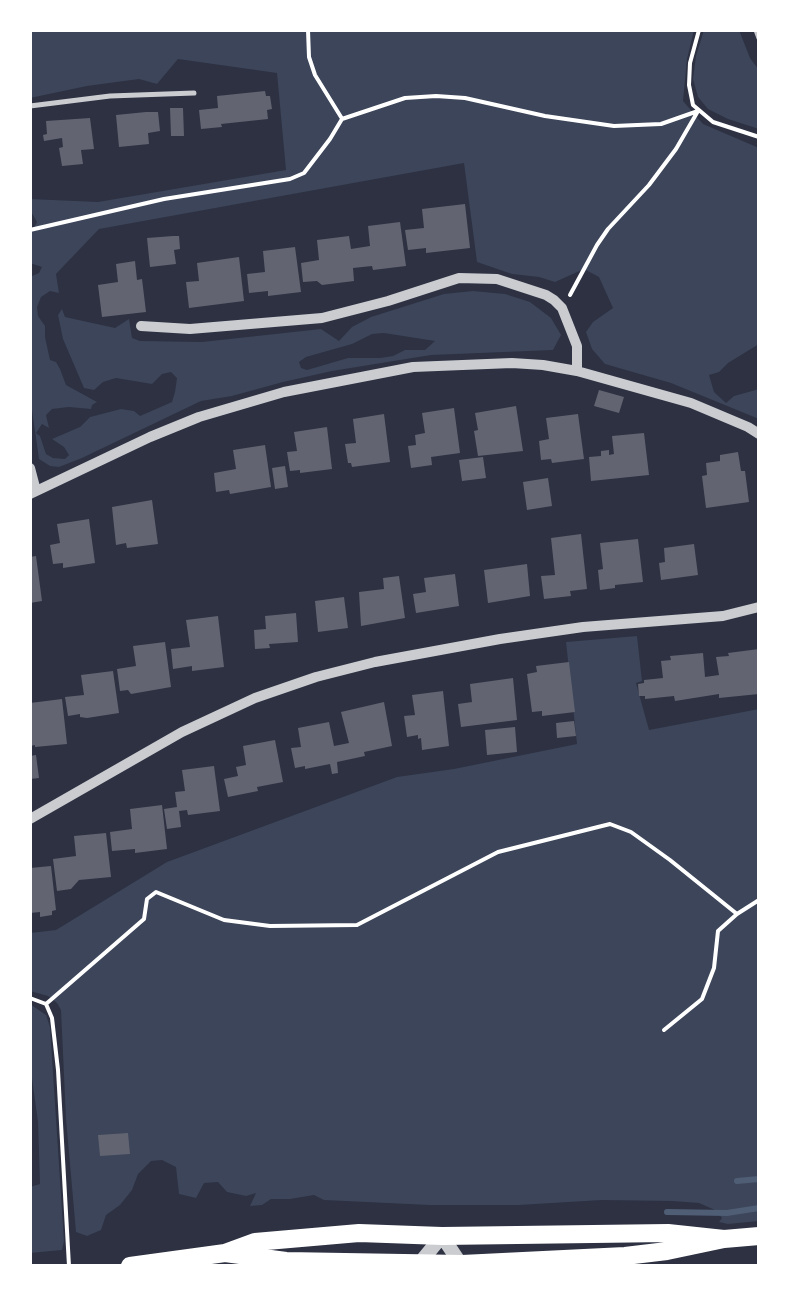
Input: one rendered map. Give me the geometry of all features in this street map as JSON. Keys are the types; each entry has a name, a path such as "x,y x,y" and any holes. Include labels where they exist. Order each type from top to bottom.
{"main road":[{"path":"130,1266 224,1253 254,1242 342,1234 759,1236"},
{"path":"224,1253 286,1261 462,1265 668,1252 724,1238"}],"street":[{"path":"140,326 190,329 322,318 458,278 497,279 530,288 562,308 577,346 577,371"},
{"path":"30,468 33,492 199,417 284,392 413,368 512,364 577,371 691,404 759,434"},
{"path":"30,819 182,732 255,698 316,677 500,638 723,616 759,607"},
{"path":"419,1265 442,1236 462,1265"}],"lane":[{"path":"756,30 759,38"},
{"path":"30,106 110,96 194,93"}],"path":[{"path":"308,30 315,75 342,119"},
{"path":"699,30 690,63 693,105 714,122 759,137"},
{"path":"30,230 164,200 290,179 304,173 342,119 394,101 436,96 466,98 545,116 614,126 660,124 698,111"},
{"path":"562,308 608,229 635,202 676,149 698,111"},
{"path":"46,1004 144,918 147,899 156,892 224,920 270,926 357,925 498,852 610,824 631,832 737,914"},
{"path":"664,1030 702,999 714,968 718,932 759,900"},
{"path":"30,998 46,1004 52,1018 69,1266"}],"shaded area":[{"path":"30,30 694,30 683,101 703,124 759,148 759,344 709,375 714,392 726,403 734,396 759,389 759,419 671,383 605,364 592,349 586,332 613,308 599,277 584,269 555,282 477,262 464,163 99,229 56,274 59,293 50,291 41,297 37,307 45,326 50,360 56,362 66,385 97,402 91,409 52,409 46,415 49,428 42,424 36,433 46,454 65,459 69,455 64,447 52,439 80,427 90,417 121,409 140,416 172,402 175,392 177,378 171,372 162,374 152,384 116,378 94,390 84,388 63,339 58,315 62,309 65,317 115,328 129,319 132,338 140,341 202,342 321,329 339,341 352,327 371,317 444,294 473,291 505,294 530,302 551,318 561,335 553,350 431,355 283,382 201,401 82,458 59,467 50,466 39,459 30,396 30,285 32,276 42,267 30,263 30,236 37,222 30,210 30,199 98,202 286,170 277,73 178,59 157,84 139,79 30,98","holes":["372,334 435,341 425,350 405,350 380,358 348,358 307,370 299,362"]},
{"path":"704,30 739,30 759,70 759,129 708,109 698,97 693,79"},
{"path":"637,636 642,681 636,683 649,730 759,709 759,1221 719,1222 722,1218 715,1210 699,1203 672,1201 429,1205 324,1200 314,1195 271,1199 250,1206 256,1193 246,1196 227,1192 218,1182 204,1183 196,1198 179,1194 176,1167 162,1160 151,1161 138,1174 132,1190 106,1215 101,1230 87,1236 76,1232 61,1010 48,996 30,991 30,933 56,930 167,862 397,777 577,744 566,642"},
{"path":"30,1004 46,1015 50,1027 64,1241 62,1250 30,1253 30,1187 40,1184 38,1122 30,1064"}],"building":[{"path":"265,91 272,109 267,110 268,119 201,129 199,110 218,108 217,96"},
{"path":"170,108 183,108 184,136 171,136"},
{"path":"158,112 160,131 148,133 149,144 119,147 116,115"},
{"path":"90,118 94,149 81,150 83,164 62,166 62,138 44,141 46,121"},
{"path":"465,204 470,248 426,253 426,248 408,250 405,230 424,228 422,209"},
{"path":"400,222 406,266 353,268 354,281 322,285 317,281 303,282 301,263 319,260 317,240 349,236 351,249 370,246 368,226"},
{"path":"179,236 180,249 174,250 176,264 150,267 147,238"},
{"path":"295,247 301,292 268,296 268,291 249,293 247,274 265,272 263,251"},
{"path":"239,257 244,301 189,308 186,282 199,281 197,263"},
{"path":"135,261 137,280 142,279 146,312 102,317 98,285 118,282 116,264"},
{"path":"599,390 624,397 619,413 594,406"},
{"path":"516,406 523,451 478,456 475,413"},
{"path":"454,408 460,453 431,457 432,465 411,468 408,446 416,445 415,435 425,433 422,413"},
{"path":"384,414 390,462 352,467 345,444 356,443 353,419"},
{"path":"578,414 584,459 552,463 551,459 541,460 539,441 549,439 546,418"},
{"path":"327,427 332,469 290,471 287,452 297,451 294,432"},
{"path":"644,433 649,475 591,481 589,457 601,456 601,451 609,450 609,455 614,454 612,436"},
{"path":"265,445 271,487 230,494 229,490 216,492 214,473 236,469 233,450"},
{"path":"738,452 749,502 706,508 702,476 707,475 706,463 720,461 720,455"},
{"path":"483,457 486,478 462,481 459,460"},
{"path":"285,466 288,487 275,489 272,468"},
{"path":"548,478 552,506 527,510 523,482"},
{"path":"152,500 158,544 127,548 126,543 116,545 112,507"},
{"path":"89,519 95,563 63,568 63,563 53,564 50,545 60,543 57,524"},
{"path":"581,534 587,589 570,591 571,596 544,599 541,576 555,575 551,538"},
{"path":"638,539 643,582 600,590 600,543"},
{"path":"694,544 698,575 661,580 659,563 665,562 664,548"},
{"path":"36,556 42,601 30,603 30,557"},
{"path":"527,564 530,596 488,603 484,570"},
{"path":"455,574 459,606 416,613 413,594 426,592 424,578"},
{"path":"399,576 405,618 361,626 359,592 384,589 383,578"},
{"path":"344,597 348,628 318,632 315,601"},
{"path":"296,613 298,642 255,649 254,630 266,629 265,616"},
{"path":"218,616 224,667 173,669 171,649 190,647 186,620"},
{"path":"165,642 171,687 131,694 128,690 120,691 117,669 136,666 133,646"},
{"path":"759,649 759,694 719,698 719,694 675,701 674,696 639,696 638,684 663,678 661,661 671,660 670,656 703,653 705,677 719,675 716,657"},
{"path":"569,662 575,712 542,716 542,711 532,712 527,674 537,672 536,666"},
{"path":"113,671 119,713 87,718 80,714 68,716 65,697 84,695 81,675"},
{"path":"513,678 517,720 461,727 458,704 472,702 470,684"},
{"path":"443,691 449,746 422,750 418,735 407,737 404,716 415,715 412,695"},
{"path":"62,699 67,744 30,746 30,703"},
{"path":"384,702 392,746 337,762 338,773 332,774 330,764 295,768 291,748 301,747 298,728 329,722 334,746 349,743 341,712"},
{"path":"574,721 576,736 557,738 556,723"},
{"path":"515,727 517,752 487,755 485,730"},
{"path":"275,740 283,782 228,797 224,779 238,776 236,767 246,765 243,746"},
{"path":"36,755 39,778 30,779 30,756"},
{"path":"214,766 220,811 188,815 187,810 179,811 181,827 167,829 164,809 177,807 175,792 185,791 182,770"},
{"path":"162,805 167,849 112,851 110,832 132,829 130,809"},
{"path":"106,833 111,877 79,880 71,889 57,891 53,859 76,856 74,836"},
{"path":"51,866 56,910 40,917 40,912 30,913 30,868"},
{"path":"128,1133 130,1154 100,1156 98,1135"}],"waterway":[{"path":"737,1181 759,1179"},
{"path":"667,1212 727,1213 759,1208"}]}
